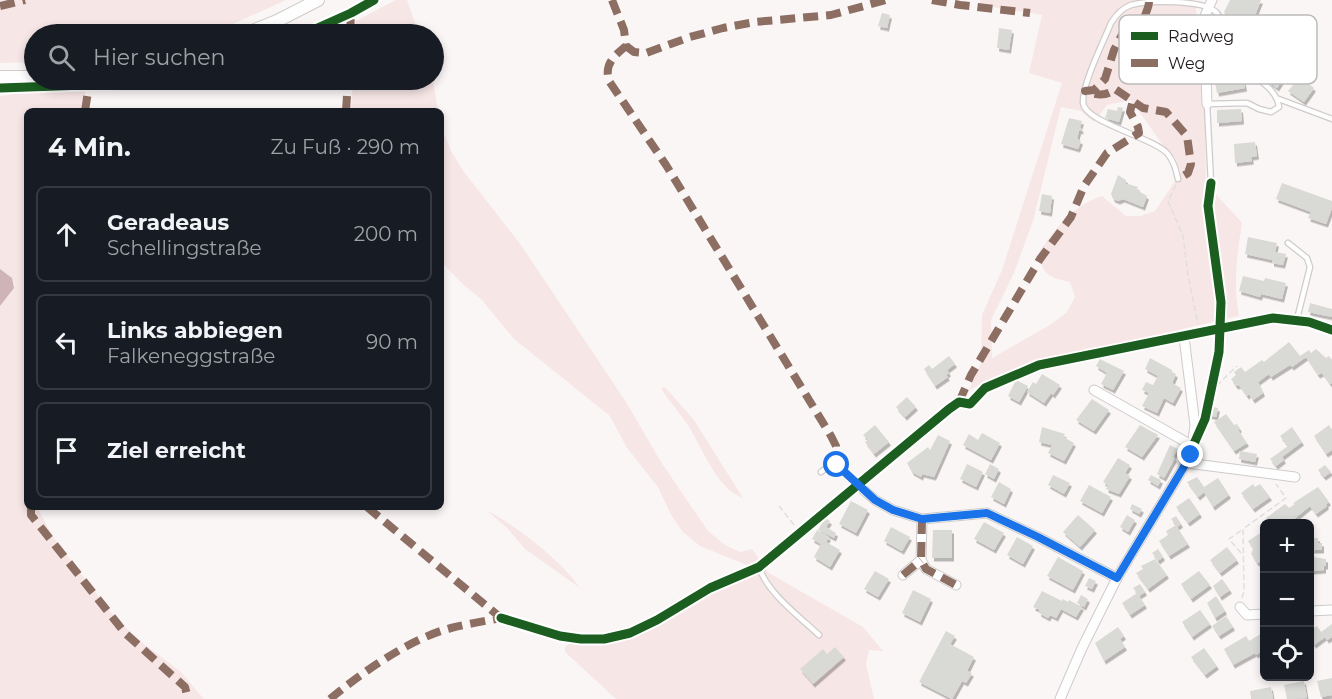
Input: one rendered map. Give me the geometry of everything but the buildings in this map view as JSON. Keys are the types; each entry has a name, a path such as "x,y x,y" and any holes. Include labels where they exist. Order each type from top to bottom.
{"street":[{"path":"270,24 318,0"},
{"path":"0,77 24,76"},
{"path":"1206,84 1207,104"},
{"path":"501,618 560,636 581,639 604,639 630,633 657,620 710,588 759,567 949,409 959,402 970,404 985,388 1039,365 1184,338 1232,325 1273,318 1297,319 1332,330"},
{"path":"1060,699 1082,648 1117,578 1187,463 1193,446 1194,417 1184,338"},
{"path":"1094,390 1193,446"},
{"path":"1187,463 1296,477"},
{"path":"858,485 875,500 893,510 922,519 987,513 1117,578"},
{"path":"922,519 921,560 926,569 956,585"},
{"path":"903,575 921,560"},
{"path":"1240,607 1247,615 1260,614"},
{"path":"1314,611 1332,610"}],"lane":[{"path":"1178,179 1175,165 1168,154 1156,144 1100,121 1084,109 1083,102 1087,83 1111,23 1122,10 1131,5 1167,1 1210,3"},
{"path":"1211,183 1207,104 1247,103 1271,112 1278,107 1276,98 1265,84"},
{"path":"1276,98 1332,119"},
{"path":"1288,243 1307,258 1310,267 1297,319"},
{"path":"821,472 830,465 837,465 858,485"},
{"path":"759,567 762,577 772,590 819,635"}],"path":[{"path":"1178,179 1168,201 1183,236 1188,275 1199,325"},
{"path":"1210,392 1237,366"},
{"path":"1242,554 1229,539 1286,498 1267,473"},
{"path":"779,506 796,528 794,537"},
{"path":"1240,607 1244,591 1243,529"}],"shaded area":[{"path":"0,0 286,0 233,24 24,24 24,62 0,63"},
{"path":"396,0 407,0 415,24 356,24 356,21"},
{"path":"980,0 1151,0 1152,3 1196,7 1197,15 1119,15 1119,84 1202,84 1206,183 1242,223 1236,281 1239,316 1030,364 969,390 981,363 982,315 1002,270 1062,83 1029,73 1042,15 979,5","holes":["1131,100 1162,144 1175,157 1181,172 1155,211 1140,216 1126,216 1102,196 1082,205 1066,218 1039,252 1042,266 1047,274 1070,282 1075,297 1066,313 1050,325 992,358 991,320 1014,273 1033,221 1061,107 1081,111 1094,122 1107,105"]},
{"path":"46,90 83,90 85,92 83,108 24,108 24,510 39,510 53,537 117,620 145,645 180,671 204,699 0,699 0,306 14,287 12,278 0,269 0,96"},
{"path":"352,90 435,90 438,108 351,108"},
{"path":"444,134 451,151 464,172 521,245 626,402 661,462 708,531 725,545 740,552 752,549 760,560 749,566 700,546 683,532 671,515 658,487 627,448 610,416 514,339 482,300 444,265"},
{"path":"0,269 12,278 14,288 0,306"},
{"path":"665,387 694,420 743,498 725,486 718,477 688,425 663,392 662,388"},
{"path":"486,510 537,544 562,567 580,588 525,549 507,528"},
{"path":"765,568 769,573 863,627 883,651 869,650 866,664 874,699 616,699 565,652 565,647 572,640 609,640 711,589"}],"marked path":[{"path":"0,6 25,0"},
{"path":"612,0 624,30 626,46 609,65 609,81 666,165 831,436 836,446 837,465"},
{"path":"626,46 634,52 646,53 723,28 755,22 831,15 886,0"},
{"path":"932,0 1030,13"},
{"path":"1145,15 1149,2"},
{"path":"350,24 351,13"},
{"path":"1119,40 1105,79 1094,90 1085,91 1101,94 1115,89 1143,108 1166,112 1187,136 1191,164 1188,173 1178,179"},
{"path":"85,108 88,90"},
{"path":"346,108 347,90"},
{"path":"959,402 971,375 1040,259 1071,217 1084,186 1107,153 1139,133 1130,112 1133,100"},
{"path":"31,510 31,515 125,633 185,687 188,699"},
{"path":"371,510 501,618"},
{"path":"922,519 921,560 926,569 956,585"},
{"path":"903,575 921,560"},
{"path":"330,699 356,678 403,648 451,628 501,618"}],"cycle path":[{"path":"326,24 374,0"},
{"path":"0,88 24,87"},
{"path":"1193,446 1205,419 1219,352 1221,302 1208,206 1211,183"},
{"path":"501,618 560,636 581,639 604,639 630,633 657,620 710,588 759,567 949,409 959,402 970,404 985,388 1039,365 1273,318 1309,322 1332,330"}],"route":[{"path":"837,465 875,500 893,510 922,519 987,513 1117,578 1191,455"}]}
